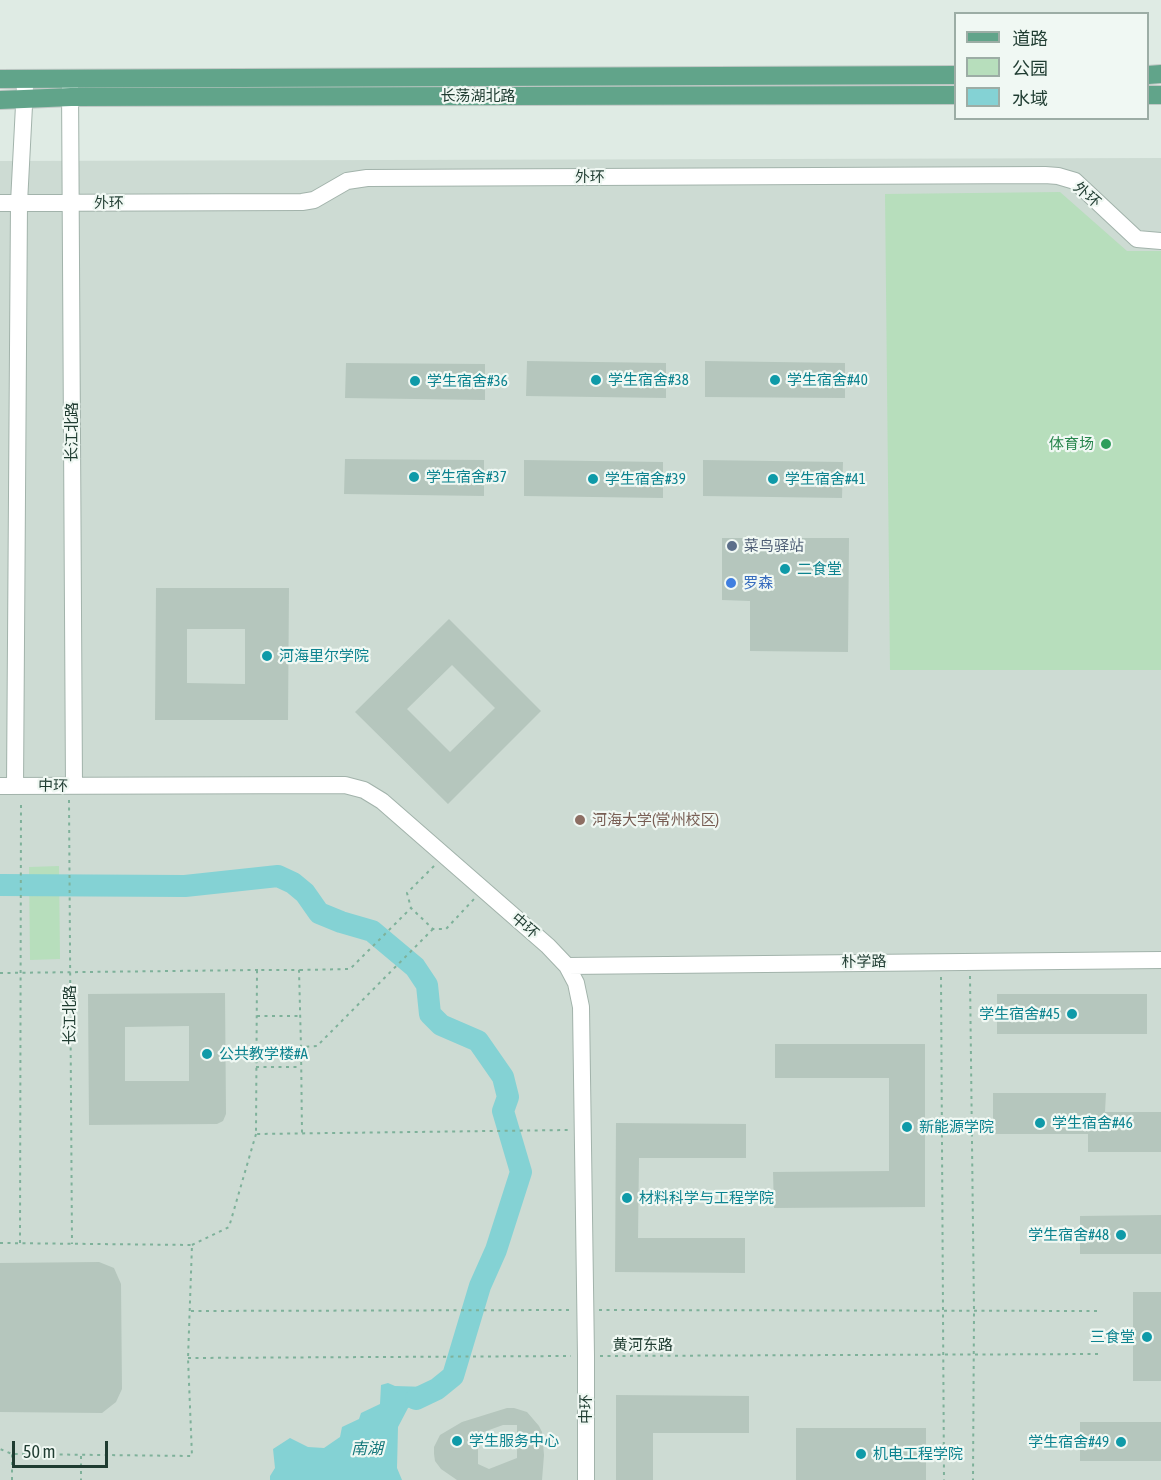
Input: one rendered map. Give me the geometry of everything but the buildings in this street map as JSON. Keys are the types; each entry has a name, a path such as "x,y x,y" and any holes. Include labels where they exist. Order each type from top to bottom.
{"main road":[{"name":"长荡湖北路","path":"0,79 954,75"},
{"name":"长荡湖北路","path":"0,100 71,97 954,95"}],"lane":[{"name":"长江北路","path":"69,78 71,97 72,786"},
{"path":"12,786 19,203 25,79"},
{"name":"外环","path":"0,203 302,202 314,200 347,181 367,178 1045,175 1058,176 1075,182 1137,239 1161,241"},
{"name":"中环","path":"12,786 345,785 364,790 382,801 548,946 567,966 576,983 581,1007 586,1480"},
{"name":"朴学路","path":"567,966 1161,960"}],"path":[{"path":"12,786 21,866 20,1243"},
{"name":"长江北路","path":"72,786 69,866 72,1244"},
{"path":"445,856 407,893 411,908 433,929 446,929 483,889"},
{"path":"0,973 350,969 411,908"},
{"path":"301,1047 317,1046 433,929"},
{"path":"941,962 944,1480"},
{"path":"970,962 974,1311 973,1480"},
{"path":"0,1243 192,1245 229,1227 256,1134 257,970"},
{"path":"299,970 302,1134"},
{"path":"257,1016 300,1016"},
{"path":"256,1067 301,1067"},
{"path":"256,1134 583,1130"},
{"path":"0,1449 12,1454 192,1456 188,1358 192,1245"},
{"path":"191,1311 1100,1311"},
{"name":"黄河东路","path":"188,1358 1098,1354"},
{"path":"12,1454 12,1480"},
{"path":"81,1456 81,1480"}],"shaded area":[{"name":"河海大学(常州校区)","path":"1161,158 1161,1480 0,1480 0,161"}],"green space":[{"path":"1060,192 1127,251 1161,251 1161,670 890,670 885,194"},
{"path":"59,866 60,959 30,960 29,867"}],"water":[{"name":"南湖","path":"388,1383 395,1386 427,1387 430,1399 408,1408 398,1427 397,1468 402,1480 270,1480 275,1468 273,1449 290,1438 308,1447 324,1448 340,1437 342,1427 359,1419 361,1413 380,1404 381,1385"}],"waterway":[{"path":"0,885 185,886 278,876 293,883 305,893 319,913 372,931 415,967 427,985 430,1014 441,1025 478,1041 503,1077 508,1097 503,1111 521,1172 496,1250 480,1286 453,1376 437,1389 416,1399"}],"place":[{"name":"学生宿舍#38","path":"596,380"},
{"name":"学生宿舍#40","path":"775,380"},
{"name":"学生宿舍#36","path":"415,381"},
{"name":"体育场","path":"1106,444"},
{"name":"学生宿舍#37","path":"414,477"},
{"name":"学生宿舍#39","path":"593,479"},
{"name":"学生宿舍#41","path":"773,479"},
{"name":"菜鸟驿站","path":"732,546"},
{"name":"二食堂","path":"785,569"},
{"name":"罗森","path":"731,583"},
{"name":"河海里尔学院","path":"267,656"},
{"name":"河海大学(常州校区)","path":"580,820"},
{"name":"学生宿舍#45","path":"1072,1014"},
{"name":"公共教学楼#A","path":"207,1054"},
{"name":"学生宿舍#46","path":"1040,1123"},
{"name":"新能源学院","path":"907,1127"},
{"name":"材料科学与工程学院","path":"627,1198"},
{"name":"学生宿舍#48","path":"1121,1235"},
{"name":"三食堂","path":"1147,1337"},
{"name":"学生服务中心","path":"457,1441"},
{"name":"学生宿舍#49","path":"1121,1442"},
{"name":"机电工程学院","path":"861,1454"}]}
